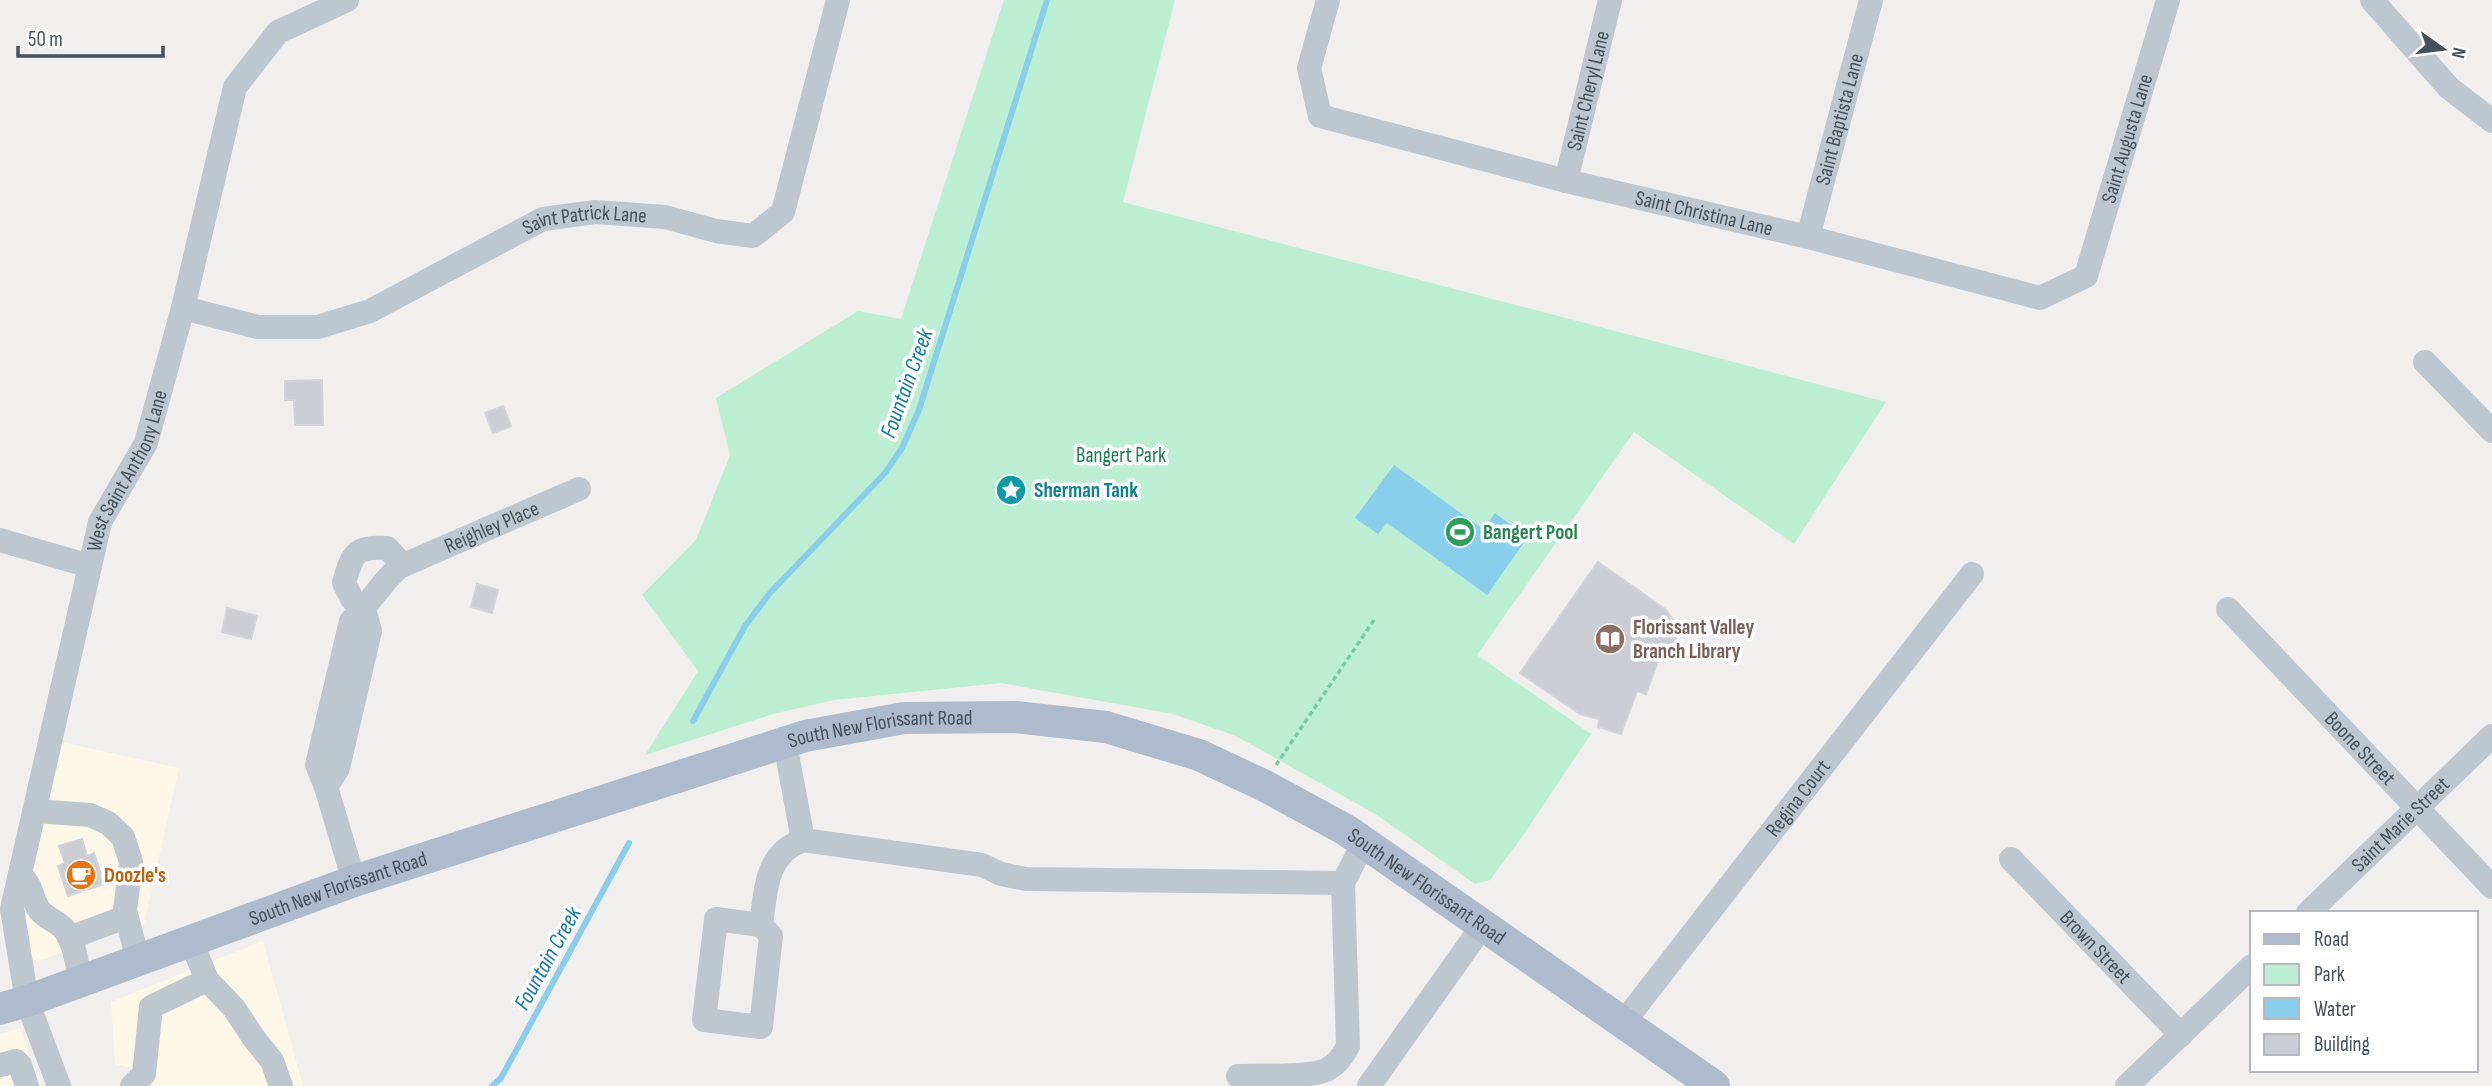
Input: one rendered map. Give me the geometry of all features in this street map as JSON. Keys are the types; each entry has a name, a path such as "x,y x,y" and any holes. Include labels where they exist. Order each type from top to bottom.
{"main road":[{"name":"South New Florissant Road","path":"14,1005 354,881 805,736 904,718 1015,717 1105,727 1199,755 1265,786 1364,842 1709,1082"}],"street":[{"name":"West Saint Anthony Lane","path":"59,1086 14,1005 12,909 100,522 146,443 183,307 235,87 278,33 347,0"},
{"name":"Saint Patrick Lane","path":"183,307 258,327 318,327 370,311 543,219 595,212 665,217 716,231 752,236 783,212 838,0"},
{"name":"Saint Christina Lane","path":"1328,0 1309,68 1320,116 1566,181 1808,237 2040,298 2086,276"},
{"name":"Saint Cheryl Lane","path":"1566,181 1610,0"},
{"name":"Saint Baptista Lane","path":"1808,237 1871,0"},
{"name":"Saint Augusta Lane","path":"2086,276 2168,0"},
{"path":"2372,0 2449,88 2492,121"},
{"path":"2425,362 2492,431"},
{"name":"Reighley Place","path":"354,881 317,765 343,699 351,621 365,609 366,603 382,583 403,565 579,489"},
{"path":"0,540 90,566"},
{"path":"365,609 352,599 344,583 351,559 369,547 387,548 403,565"},
{"name":"Regina Court","path":"1623,1023 1972,574"},
{"name":"Boone Street","path":"2228,609 2492,887"},
{"name":"Saint Marie Street","path":"2310,911 2492,736"},
{"path":"785,743 803,840"},
{"path":"35,811 90,815 108,823 123,837 131,862 126,917 138,960"},
{"path":"761,925 769,873 789,845 803,840 982,865 1001,874 1026,879 1343,883"},
{"path":"1238,1076 1316,1073 1329,1069 1342,1059 1348,1046 1343,883 1364,842"},
{"name":"Brown Street","path":"2011,859 2180,1035"},
{"path":"20,875 30,883 39,909 46,918 65,930 81,981"},
{"path":"69,938 126,917"},
{"path":"716,919 761,925 771,936 761,1027 704,1020 716,919"},
{"path":"1369,1086 1483,925"},
{"path":"191,941 206,980 234,1008 272,1061 281,1086"},
{"path":"2127,1086 2250,968"},
{"path":"132,1086 144,1074 151,1007 206,980"},
{"path":"0,1065 16,1061 27,1086"}],"path":[{"path":"1265,786 1279,759 1374,620"}],"shaded area":[{"path":"61,742 179,768 144,924 30,964 24,897"},
{"path":"263,941 303,1086 150,1086 150,1073 115,1064 111,1002"},
{"path":"20,1028 41,1086 0,1086 0,1034"}],"green space":[{"name":"Bangert Park","path":"1004,0 1175,0 1123,202 1886,402 1794,544 1634,432 1477,655 1591,734 1490,880 1475,884 1377,815 1236,736 1173,714 1001,683 834,700 773,714 645,755 698,671 642,595 696,540 730,455 716,398 858,311 901,319"}],"water":[{"name":"Bangert Pool","path":"1394,465 1483,529 1495,513 1528,537 1487,595 1387,523 1378,534 1355,518"}],"building":[{"path":"322,380 323,425 295,425 294,400 285,400 285,381"},
{"path":"503,406 511,426 493,433 485,413"},
{"name":"Florissant Valley Branch Library","path":"1598,562 1665,609 1680,629 1671,652 1662,650 1646,694 1637,691 1621,734 1598,727 1599,719 1580,714 1520,673"},
{"path":"477,584 498,590 492,613 471,607"},
{"path":"227,608 257,616 251,639 222,632"},
{"name":"Doozle's","path":"82,839 87,856 94,853 104,884 68,896 58,866 65,863 59,846"}],"waterway":[{"name":"Fountain Creek","path":"693,721 745,626 770,593 885,473 902,448 919,410 1047,0"},
{"name":"Fountain Creek","path":"492,1086 501,1078 629,843"}],"place":[{"name":"Sherman Tank","path":"1011,490"},
{"name":"Bangert Pool","path":"1460,532"},
{"name":"Florissant Valley Branch Library","path":"1610,639"},
{"name":"Doozle's","path":"81,875"}]}
